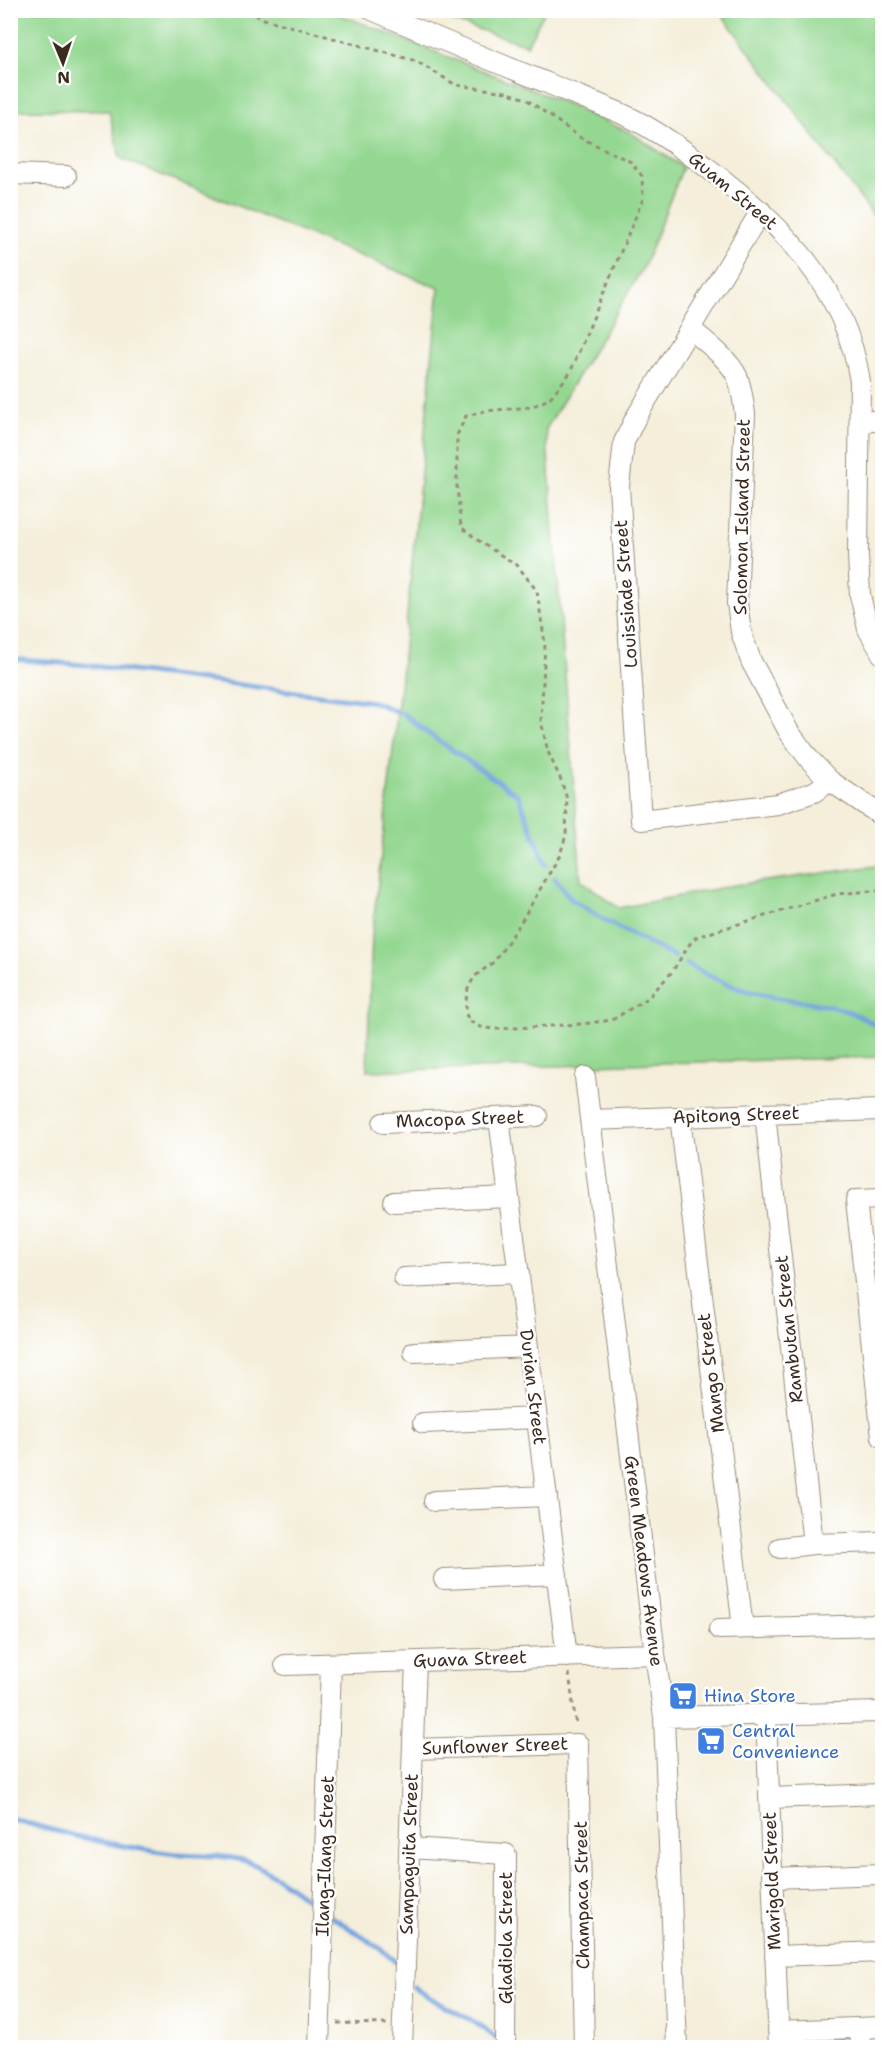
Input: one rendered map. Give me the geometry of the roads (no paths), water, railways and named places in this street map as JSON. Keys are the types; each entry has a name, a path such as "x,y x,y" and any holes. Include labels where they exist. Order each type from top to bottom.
{"street":[{"name":"Guam Street","path":"372,10 629,117 675,144 761,211 802,254 827,289 846,327 856,354 860,381 858,555 860,595 868,629 882,654"},
{"path":"10,174 66,176"},
{"name":"Louissiade Street","path":"761,211 635,419 624,442 619,486 641,820 778,804 814,792 830,781"},
{"name":"Solomon Island Street","path":"690,328 724,360 736,375 742,394 745,414 737,603 741,632 751,661 789,732 809,759 830,781 882,816"},
{"path":"860,421 882,421"},
{"name":"Green Meadows Avenue","path":"585,1077 664,1717 677,2048"},
{"name":"Apitong Street","path":"590,1120 882,1110"},
{"name":"Rambutan Street","path":"765,1114 813,1544"},
{"name":"Macopa Street","path":"383,1123 537,1116"},
{"name":"Mango Street","path":"680,1117 742,1628"},
{"name":"Durian Street","path":"500,1118 567,1656"},
{"path":"394,1202 509,1197"},
{"path":"882,1199 856,1200 873,1273 882,1437"},
{"path":"404,1278 519,1274"},
{"path":"414,1352 528,1347"},
{"path":"423,1422 537,1418"},
{"path":"434,1501 547,1496"},
{"path":"780,1548 813,1544 882,1542"},
{"path":"444,1579 557,1574"},
{"path":"719,1629 882,1625"},
{"name":"Guava Street","path":"285,1665 655,1654"},
{"name":"Sampaguita Street","path":"402,2048 416,1661"},
{"name":"Ilang-Ilang Street","path":"319,2048 331,1664"},
{"path":"664,1717 882,1712"},
{"name":"Marigold Street","path":"766,1715 778,2039"},
{"name":"Sunflower Street","path":"413,1749 578,1744"},
{"name":"Champaca Street","path":"578,1744 584,2048"},
{"path":"769,1798 882,1794"},
{"name":"Gladiola Street","path":"409,1848 506,1854 505,2048"},
{"path":"772,1878 882,1874"},
{"path":"775,1956 882,1952"},
{"path":"778,2039 882,2027"},
{"path":"860,2028 861,2048"}],"waterway":[{"path":"10,659 85,665 374,702 405,715 518,795 546,865"},
{"path":"555,878 571,899 604,920 675,957"},
{"path":"687,964 742,990 851,1012 882,1030"},
{"path":"10,1818 128,1847 168,1853 229,1857 246,1861 272,1875 313,1903"},
{"path":"331,1916 381,1949 396,1962"},
{"path":"414,1987 477,2024 497,2039"}],"place":[{"name":"Hina Store","path":"683,1696"},
{"name":"Central Convenience","path":"711,1741"}]}
